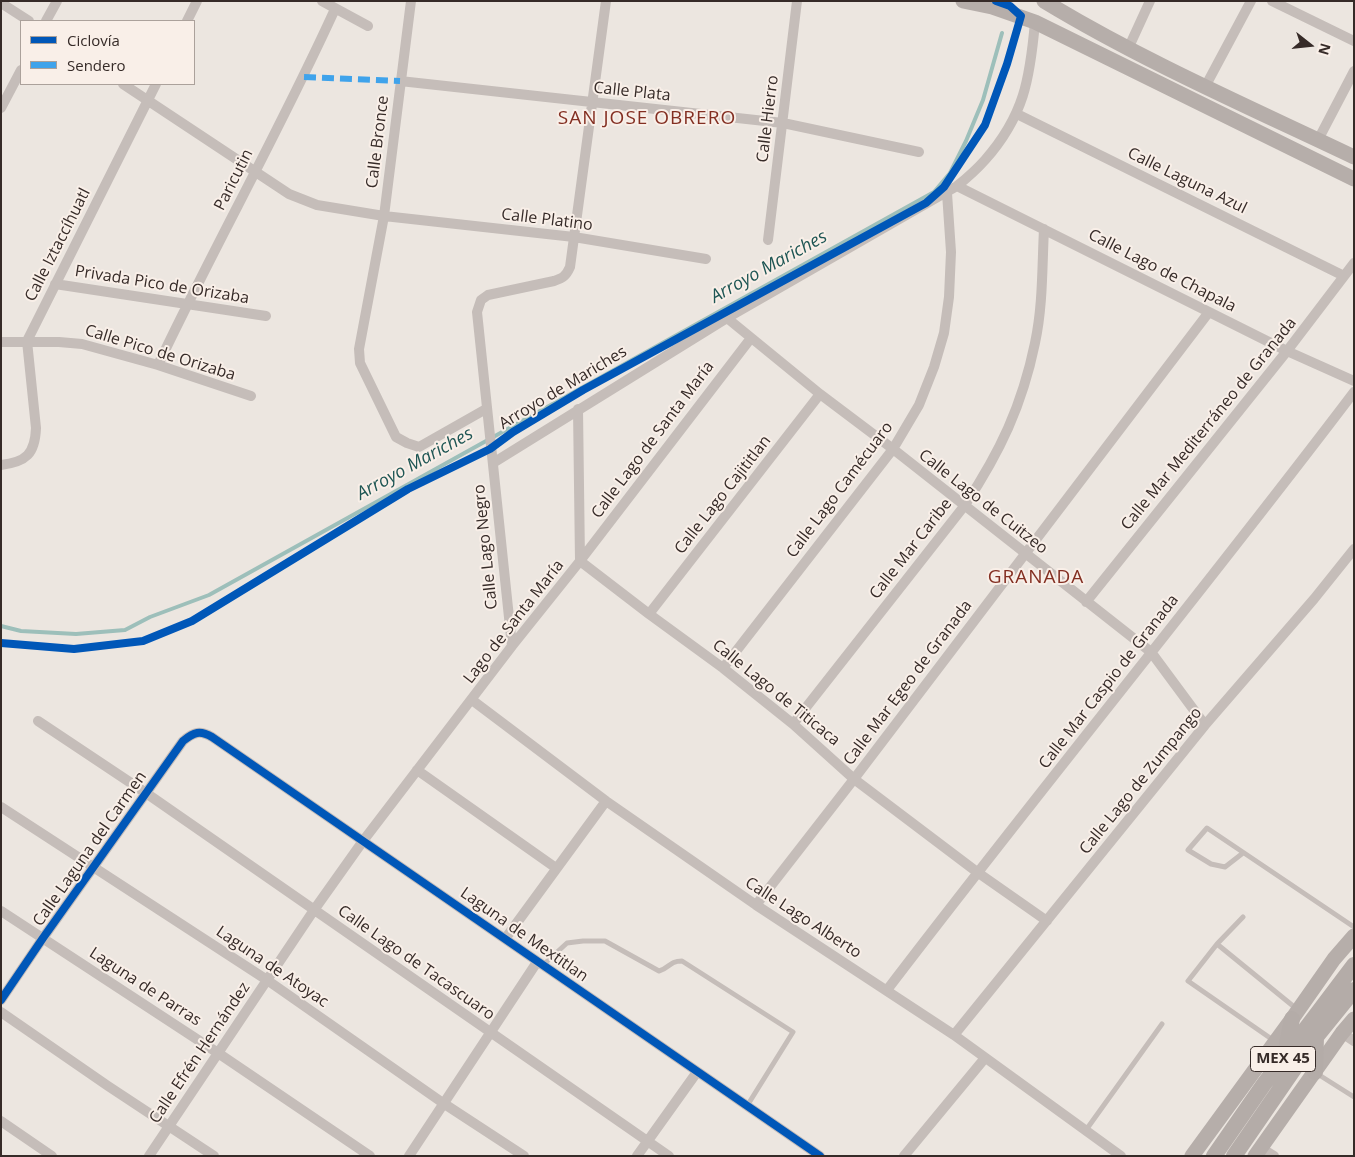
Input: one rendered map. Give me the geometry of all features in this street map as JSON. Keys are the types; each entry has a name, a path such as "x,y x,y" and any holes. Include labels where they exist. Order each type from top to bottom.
{"main road":[{"path":"964,1 1011,13 1035,22 1354,179"},
{"path":"1035,22 1036,1"},
{"path":"1044,1 1128,49 1205,88 1354,157"},
{"path":"1192,1156 1334,959 1354,936"},
{"name":"MEX 45","path":"1214,1156 1354,965"},
{"name":"MEX 45","path":"1234,1156 1316,1037 1354,990"},
{"path":"1284,1058 1295,1014"},
{"path":"1263,1153 1315,1072 1348,1037 1354,1019"},
{"path":"1315,1072 1316,1037"}],"street":[{"path":"47,20 57,1"},
{"path":"187,20 196,1"},
{"path":"322,1 335,10 368,26"},
{"name":"Calle Bronce","path":"410,1 384,216 360,349 360,363 396,437 407,444 418,447 486,409"},
{"path":"574,237 606,1"},
{"name":"Calle Hierro","path":"768,240 797,1"},
{"path":"1128,49 1150,1"},
{"path":"1205,88 1251,1"},
{"path":"1272,1 1354,41"},
{"path":"1,3 27,20"},
{"name":"Paricutin","path":"158,365 187,303 304,77 335,10"},
{"path":"492,463 727,318 958,186 985,160 1017,114 1028,81 1035,22"},
{"path":"1,108 20,72"},
{"path":"1318,140 1354,72"},
{"name":"Calle Plata","path":"400,81 783,123 919,152"},
{"name":"Calle Platino","path":"126,85 289,194 310,203 384,216 574,237 706,258"},
{"name":"Calle Iztaccíhuatl","path":"27,341 156,85"},
{"name":"Calle Laguna Azul","path":"1017,114 1344,276"},
{"name":"Calle Lago de Chapala","path":"958,186 1287,351 1354,382"},
{"name":"Calle Lago Camécuaro","path":"723,668 893,449 919,405 934,367 944,333 949,297 951,252 946,193"},
{"name":"Calle Mar Caribe","path":"793,724 965,506 988,470 1003,441 1022,396 1035,342 1041,294 1044,230"},
{"name":"Calle Lago Negro","path":"512,646 476,319 481,300 488,295 563,278 570,267 574,237"},
{"name":"Calle Mar Mediterráneo de Granada","path":"1086,602 1287,351 1354,263"},
{"name":"Privada Pico de Orizaba","path":"55,284 266,316"},
{"name":"Calle Mar Egeo de Granada","path":"756,905 1209,312"},
{"name":"Calle Lago de Cuitzeo","path":"727,318 820,394 1151,652 1205,725"},
{"name":"Calle Lago de Santa María","path":"580,561 751,338"},
{"path":"1,465 17,463 28,455 36,442 27,341"},
{"name":"Calle Pico de Orizaba","path":"1,342 27,341 82,344 158,365 250,396"},
{"name":"Calle Mar Caspio de Granada","path":"887,990 977,872 1257,519 1354,392"},
{"name":"Calle Lago Cajititlan","path":"649,614 820,394"},
{"path":"578,409 580,561"},
{"name":"Calle Lago de Zumpango","path":"954,1035 1205,725 1314,599 1354,549"},
{"name":"Calle Lago de Titicaca","path":"580,561 723,668 793,724 854,778 977,872 1047,921"},
{"name":"Lago de Santa María","path":"472,700 512,646 580,561"},
{"name":"Calle Efrén Hernández","path":"148,1156 170,1127 314,910 363,841 472,700"},
{"name":"Calle Lago Alberto","path":"472,700 606,801 756,905 954,1035 1121,1156"},
{"name":"Calle Lago de Tacascuaro","path":"38,721 669,1156"},
{"name":"Calle Laguna del Carmen","path":"1,1000 183,741 192,733 203,732 212,737"},
{"name":"Laguna de Mextitlan","path":"212,737 820,1156"},
{"path":"417,770 556,868"},
{"path":"505,939 606,801"},
{"name":"Laguna de Atoyac","path":"1,807 267,980 443,1103 524,1156"},
{"name":"Laguna de Parras","path":"1,911 218,1053 370,1156"},
{"path":"409,1156 490,1032 540,964"},
{"path":"1,1012 214,1156"},
{"path":"904,1156 985,1058"},
{"path":"637,1156 697,1072"},
{"path":"1,1121 52,1156"}],"lane":[{"path":"1243,853 1225,867 1211,864 1188,850 1207,828 1354,927"},
{"path":"1242,917 1217,944 1188,981 1275,1042"},
{"path":"540,964 567,943 583,941 605,941 659,971 664,970 674,961 682,961 793,1032 747,1106"},
{"path":"1217,944 1295,1014"},
{"path":"1086,1130 1162,1024"},
{"path":"1315,1072 1354,1097"}],"waterway":[{"name":"Arroyo Mariches","path":"1,626 21,631 76,634 125,630 150,617 209,595 934,192 950,173 966,141 983,100 1002,33"}],"marked path":[{"path":"304,77 400,81"}],"cycle path":[{"name":"Arroyo de Mariches","path":"1,643 74,649 143,641 192,621 408,489 490,449 513,432 583,390 926,203 944,187 985,125 1007,64 1021,16 1010,6 996,1"},
{"path":"1,1000 183,741 194,734 204,733 820,1156"}],"district":[{"name":"SAN JOSE OBRERO","path":"647,119"},
{"name":"GRANADA","path":"1036,578"}]}
